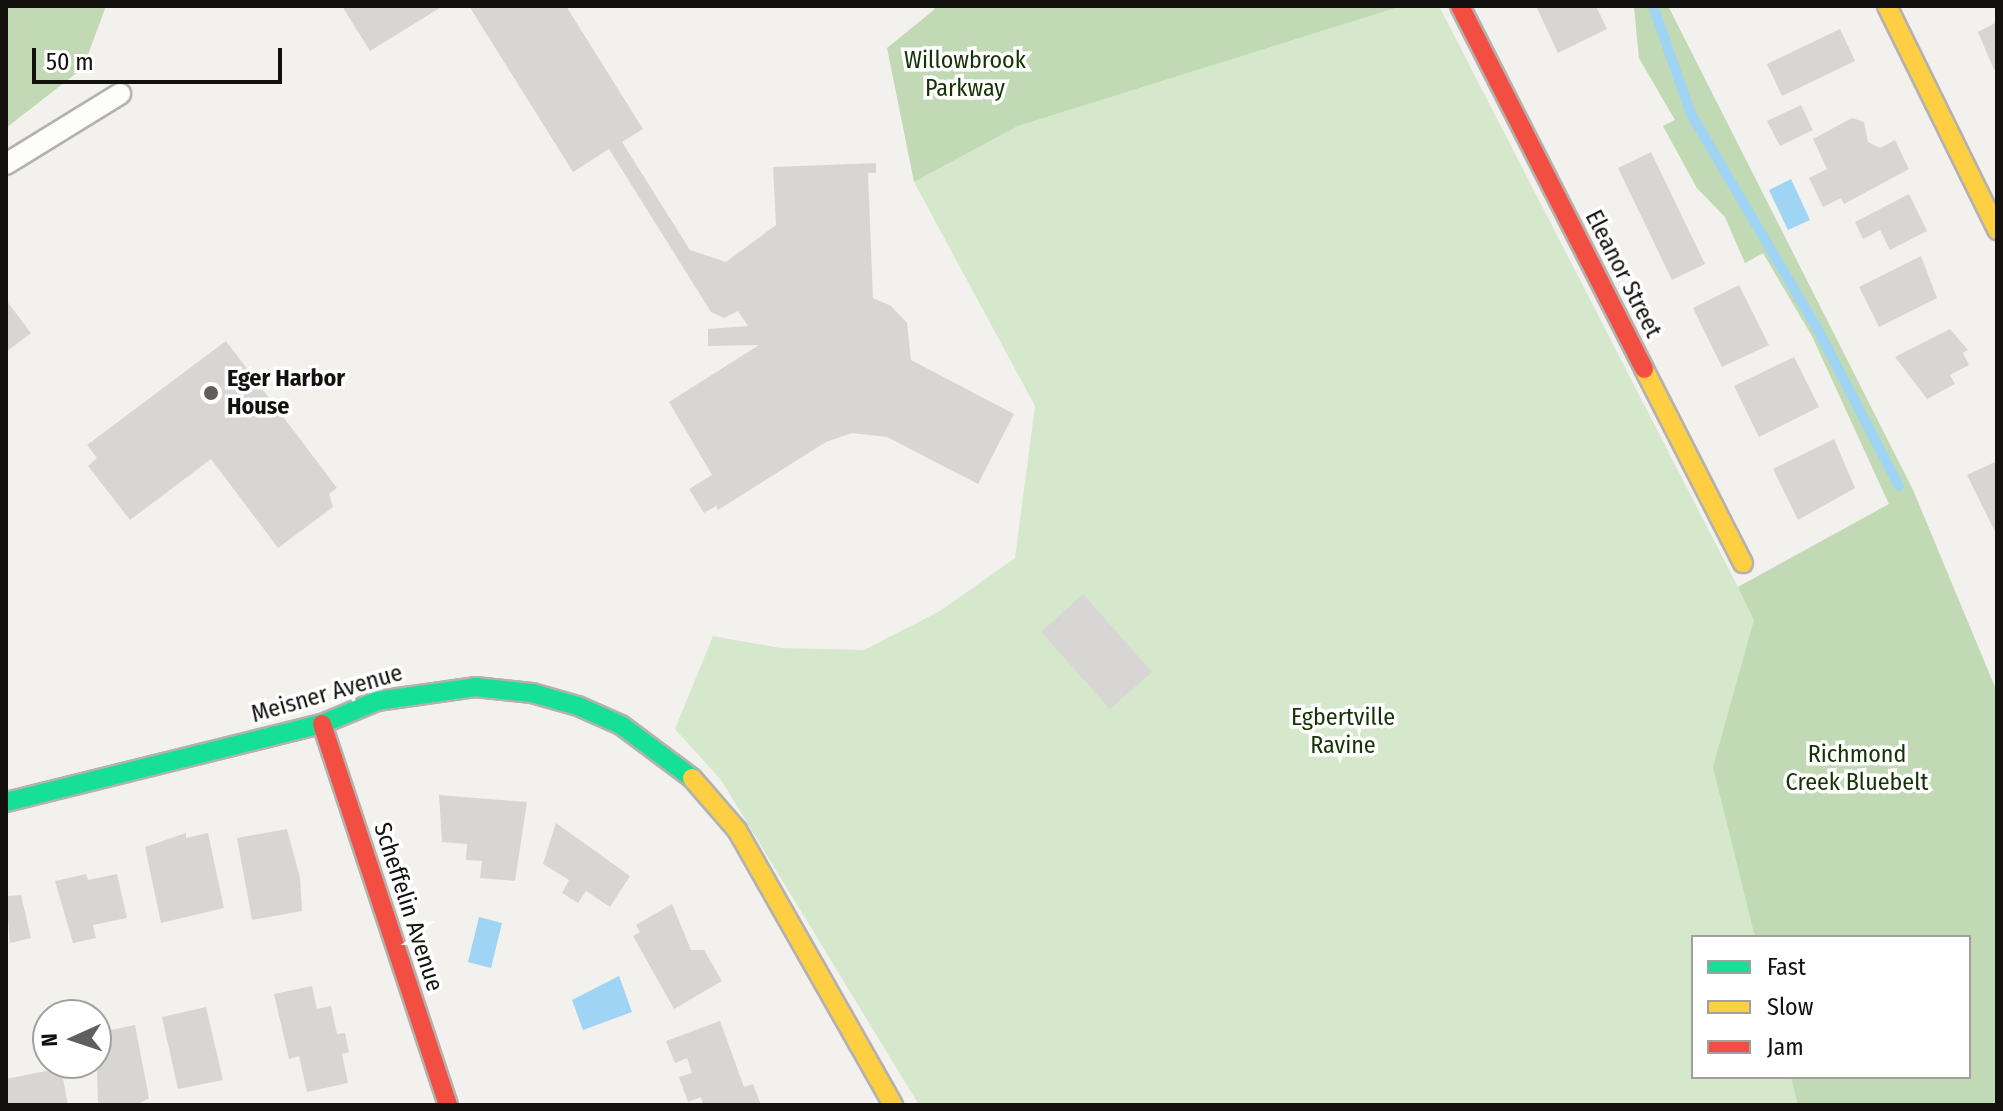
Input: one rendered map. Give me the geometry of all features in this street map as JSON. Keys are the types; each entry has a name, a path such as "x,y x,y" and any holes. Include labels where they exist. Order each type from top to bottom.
{"street":[{"name":"Eleanor Street","path":"1460,6 1743,563"},
{"path":"1887,6 1997,230"},
{"name":"Meisner Avenue","path":"6,802 322,724 377,701 475,687 532,693 578,706 634,733 681,767 737,830 893,1105"},
{"name":"Scheffelin Avenue","path":"322,724 448,1105"}],"lane":[{"path":"6,164 120,94"}],"green space":[{"path":"6,6 106,6 83,68 6,128"},
{"name":"Willowbrook Parkway","path":"931,6 1402,6 1018,126 914,182 887,48 935,9"},
{"name":"Egbertville Ravine","path":"1402,6 1439,6 1738,587 1889,504 1812,336 1763,253 1745,263 1725,217 1697,188 1663,126 1675,120 1639,58 1634,6 1668,6 1913,490 1997,692 1997,1105 919,1105 721,780 675,729 713,636 780,648 864,650 940,611 1015,558 1035,406 914,182 1018,126"},
{"name":"Richmond Creek Bluebelt","path":"1634,6 1668,6 1913,490 1997,692 1997,1105 1798,1105 1792,1079 1971,1079 1971,935 1755,935 1713,767 1754,620 1738,587 1889,504 1812,336 1763,253 1745,263 1725,217 1697,188 1663,126 1675,120 1639,58"}],"water":[{"path":"1791,179 1810,220 1788,230 1769,190"},
{"path":"479,917 502,923 491,968 468,962"},
{"path":"619,976 632,1012 583,1030 572,1000"}],"building":[{"path":"342,6 443,6 370,51"},
{"path":"469,6 566,6 643,129 622,142 690,250 726,262 776,225 773,167 876,163 876,173 868,173 873,298 891,306 907,323 911,360 1014,414 978,484 887,437 852,433 826,442 718,510 716,506 704,513 689,489 712,475 669,402 759,345 708,346 708,329 748,326 738,311 724,318 711,312 609,149 573,172"},
{"path":"1536,6 1596,6 1607,29 1558,53"},
{"path":"1997,22 1997,68 1994,70 1978,32"},
{"path":"1840,29 1855,61 1782,96 1767,64"},
{"path":"1801,105 1813,130 1780,146 1767,121"},
{"path":"1852,118 1864,122 1868,142 1880,148 1895,140 1909,169 1844,204 1841,198 1823,207 1809,178 1827,169 1813,139"},
{"path":"1651,152 1705,264 1672,280 1618,168"},
{"path":"1909,194 1927,231 1890,250 1880,230 1863,239 1855,222"},
{"path":"1921,256 1937,298 1879,327 1859,287"},
{"path":"1739,285 1769,345 1722,367 1693,308"},
{"path":"6,300 31,333 6,352"},
{"path":"1950,329 1968,350 1963,353 1969,365 1950,375 1955,384 1927,399 1895,357"},
{"name":"Eger Harbor House","path":"226,341 337,488 329,494 333,507 278,548 211,459 130,520 88,466 97,458 87,445"},
{"path":"1794,357 1819,407 1759,437 1734,386"},
{"path":"1834,439 1855,488 1798,520 1773,469"},
{"path":"1997,461 1997,536 1967,475"},
{"path":"1083,594 1152,672 1110,709 1041,632"},
{"path":"439,795 527,802 515,881 480,878 482,861 466,860 467,844 442,842"},
{"path":"556,823 630,876 610,907 586,891 578,903 562,893 569,880 543,864"},
{"path":"287,829 300,878 302,911 252,920 237,838"},
{"path":"186,833 186,838 208,833 224,908 161,923 145,847"},
{"path":"86,874 88,880 117,874 127,918 93,925 96,938 73,943 55,881"},
{"path":"21,895 31,938 10,943 6,896"},
{"path":"672,904 691,950 704,950 722,981 674,1009 633,936 640,932 636,925"},
{"path":"312,986 317,1009 331,1006 337,1034 345,1033 349,1052 342,1054 348,1083 307,1092 299,1056 289,1059 274,994"},
{"path":"206,1007 223,1080 178,1089 162,1017"},
{"path":"720,1021 744,1087 753,1084 761,1105 703,1105 701,1097 688,1102 679,1077 692,1073 687,1058 675,1063 666,1041"},
{"path":"135,1025 149,1098 137,1105 98,1105 97,1079 112,1079 112,1030"},
{"path":"32,1074 32,1079 63,1079 68,1105 6,1105 6,1079"}],"waterway":[{"path":"1653,6 1691,114 1817,328 1899,486"}],"traffic: fast":[{"path":"6,802 322,724 377,701 475,687 532,693 578,706 621,725 692,778"}],"traffic: slow":[{"path":"1887,6 1997,230"},
{"path":"1644,369 1743,563"},
{"path":"692,778 737,830 893,1105"}],"traffic: jam":[{"path":"1460,6 1644,369"},
{"path":"322,724 448,1105"}],"place":[{"name":"Eger Harbor House","path":"211,393"}]}
